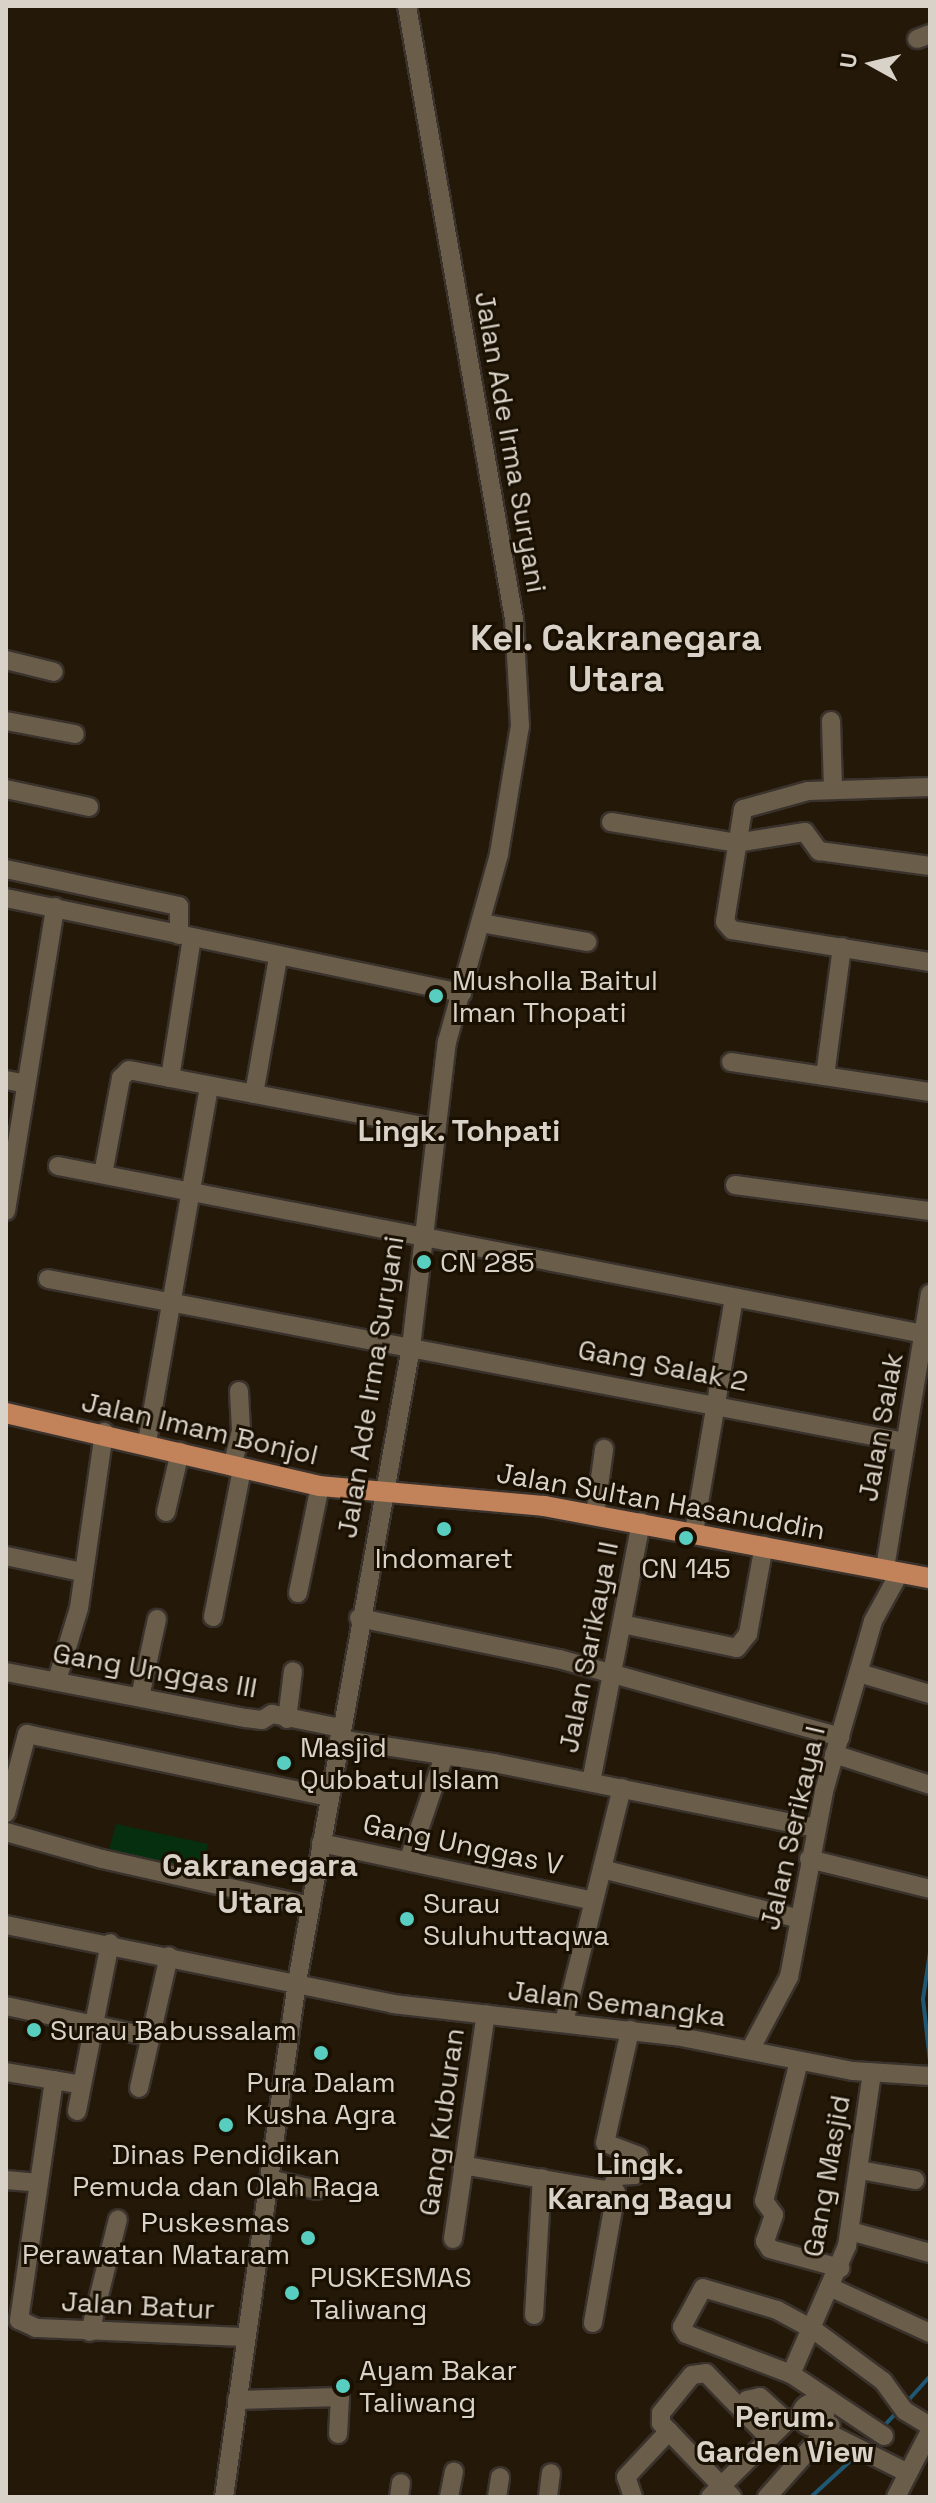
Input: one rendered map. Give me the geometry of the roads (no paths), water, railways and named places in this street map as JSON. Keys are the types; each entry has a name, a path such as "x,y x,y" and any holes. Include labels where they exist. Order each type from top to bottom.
{"main road":[{"name":"Jalan Imam Bonjol","path":"6,1413 104,1432 237,1468 320,1486 382,1493"},
{"name":"Jalan Sultan Hasanuddin","path":"382,1493 439,1493 641,1522 930,1578"}],"street":[{"name":"Jalan Ade Irma Suryani","path":"224,2497 297,1982 359,1618 411,1347 434,1128 447,1042 481,923 513,782 521,669 407,6"},
{"path":"6,660 54,672"},
{"path":"6,721 75,734"},
{"path":"831,721 833,790"},
{"path":"930,787 797,792 746,808 739,814 726,918 732,930 930,962"},
{"path":"6,789 89,807"},
{"path":"611,822 736,843 805,832 819,851 930,866"},
{"path":"6,869 179,906 185,936 170,1078"},
{"path":"6,898 278,958 462,993"},
{"path":"6,1211 18,1093 55,907"},
{"path":"481,923 587,942"},
{"path":"825,1076 842,947"},
{"path":"254,1094 278,958"},
{"path":"731,1062 930,1092"},
{"path":"103,1174 123,1074 132,1070 434,1128"},
{"path":"6,1080 18,1093"},
{"path":"147,1442 194,1193 209,1086"},
{"path":"58,1166 924,1334"},
{"path":"735,1185 930,1211"},
{"name":"Gang Salak 2","path":"48,1279 718,1404 904,1442"},
{"name":"Jalan Salak","path":"892,1570 904,1442 930,1294"},
{"path":"694,1532 734,1298"},
{"path":"213,1617 237,1468 241,1430 239,1391"},
{"path":"57,1680 79,1608 81,1572 104,1432"},
{"path":"595,1515 604,1449"},
{"path":"166,1512 180,1452"},
{"path":"298,1593 320,1486"},
{"name":"Jalan Sarikaya II","path":"591,1782 641,1522"},
{"path":"622,1624 737,1648 748,1634 764,1545"},
{"path":"6,1556 81,1572"},
{"name":"Jalan Serikaya I","path":"750,2050 789,1977 816,1828 873,1621 892,1570"},
{"path":"359,1618 611,1673 837,1746 930,1785"},
{"path":"140,1697 157,1619"},
{"path":"287,1719 293,1671"},
{"name":"Gang Unggas III","path":"6,1672 259,1720 268,1715 444,1756 591,1782 816,1828"},
{"path":"859,1673 930,1694"},
{"path":"6,1813 25,1735 328,1797"},
{"path":"409,1859 444,1756"},
{"path":"564,2022 622,1788"},
{"path":"6,1832 102,1859 311,1906"},
{"name":"Gang Unggas V","path":"321,1843 409,1859 593,1901"},
{"path":"809,1859 930,1889"},
{"path":"602,1869 800,1919"},
{"name":"Jalan Semangka","path":"6,1925 110,1943 393,2004 630,2030 872,2073 927,2077"},
{"path":"77,2111 110,1943"},
{"path":"139,2088 169,1956"},
{"path":"6,2006 150,2037"},
{"name":"Gang Kuburan","path":"453,2239 486,2014"},
{"path":"610,2190 617,2176 635,2175 639,2156 605,2143 630,2030"},
{"path":"799,2061 764,2201 774,2215 765,2241 770,2249 840,2268"},
{"path":"6,2072 82,2085"},
{"name":"Gang Masjid","path":"791,2374 832,2288 850,2231 872,2073"},
{"path":"6,2180 39,2183 54,2080"},
{"path":"462,2165 610,2190 617,2198 593,2323"},
{"path":"860,2170 915,2180"},
{"path":"534,2315 542,2178"},
{"path":"269,2179 317,2190"},
{"name":"Jalan Batur","path":"39,2183 19,2316 28,2326 90,2332 245,2337"},
{"path":"90,2332 118,2219"},
{"path":"850,2231 930,2253"},
{"path":"878,2431 791,2374 688,2335 682,2327 709,2286 814,2330 883,2381 903,2408 930,2428 896,2497"},
{"path":"832,2288 930,2333"},
{"path":"769,2438 710,2375 698,2372 661,2413 669,2431 721,2493 769,2438 814,2403 825,2424 863,2450 908,2473"},
{"path":"237,2400 340,2397 338,2434"},
{"path":"743,2409 747,2400 760,2397 794,2418"},
{"path":"863,2450 903,2408"},
{"path":"767,2497 825,2424"},
{"path":"633,2497 626,2477 669,2431"},
{"path":"449,2497 454,2471"},
{"path":"548,2497 551,2473"},
{"path":"497,2497 500,2477"}],"waterway":[{"path":"930,1952 923,1999 930,2061"},
{"path":"905,2404 930,2376"},
{"path":"883,2427 899,2410"},
{"path":"811,2497 858,2454"}],"place":[{"name":"Musholla Baitul Iman Thopati","path":"436,996"},
{"name":"CN 285","path":"424,1262"},
{"name":"Indomaret","path":"444,1529"},
{"name":"CN 145","path":"686,1538"},
{"name":"Masjid Qubbatul Islam","path":"284,1763"},
{"name":"Surau Suluhuttaqwa","path":"407,1919"},
{"name":"Surau Babussalam","path":"34,2030"},
{"name":"Pura Dalam Kusha Agra","path":"321,2053"},
{"name":"Dinas Pendidikan Pemuda dan Olah Raga","path":"226,2125"},
{"name":"Puskesmas Perawatan Mataram","path":"308,2238"},
{"name":"PUSKESMAS Taliwang","path":"292,2293"},
{"name":"Ayam Bakar Taliwang","path":"343,2386"}],"district":[{"name":"Kel. Cakranegara Utara","path":"616,658"},
{"name":"Lingk. Tohpati","path":"459,1131"},
{"name":"Cakranegara Utara","path":"260,1884"},
{"name":"Lingk. Karang Bagu","path":"640,2181"},
{"name":"Perum. Garden View","path":"785,2434"}]}
